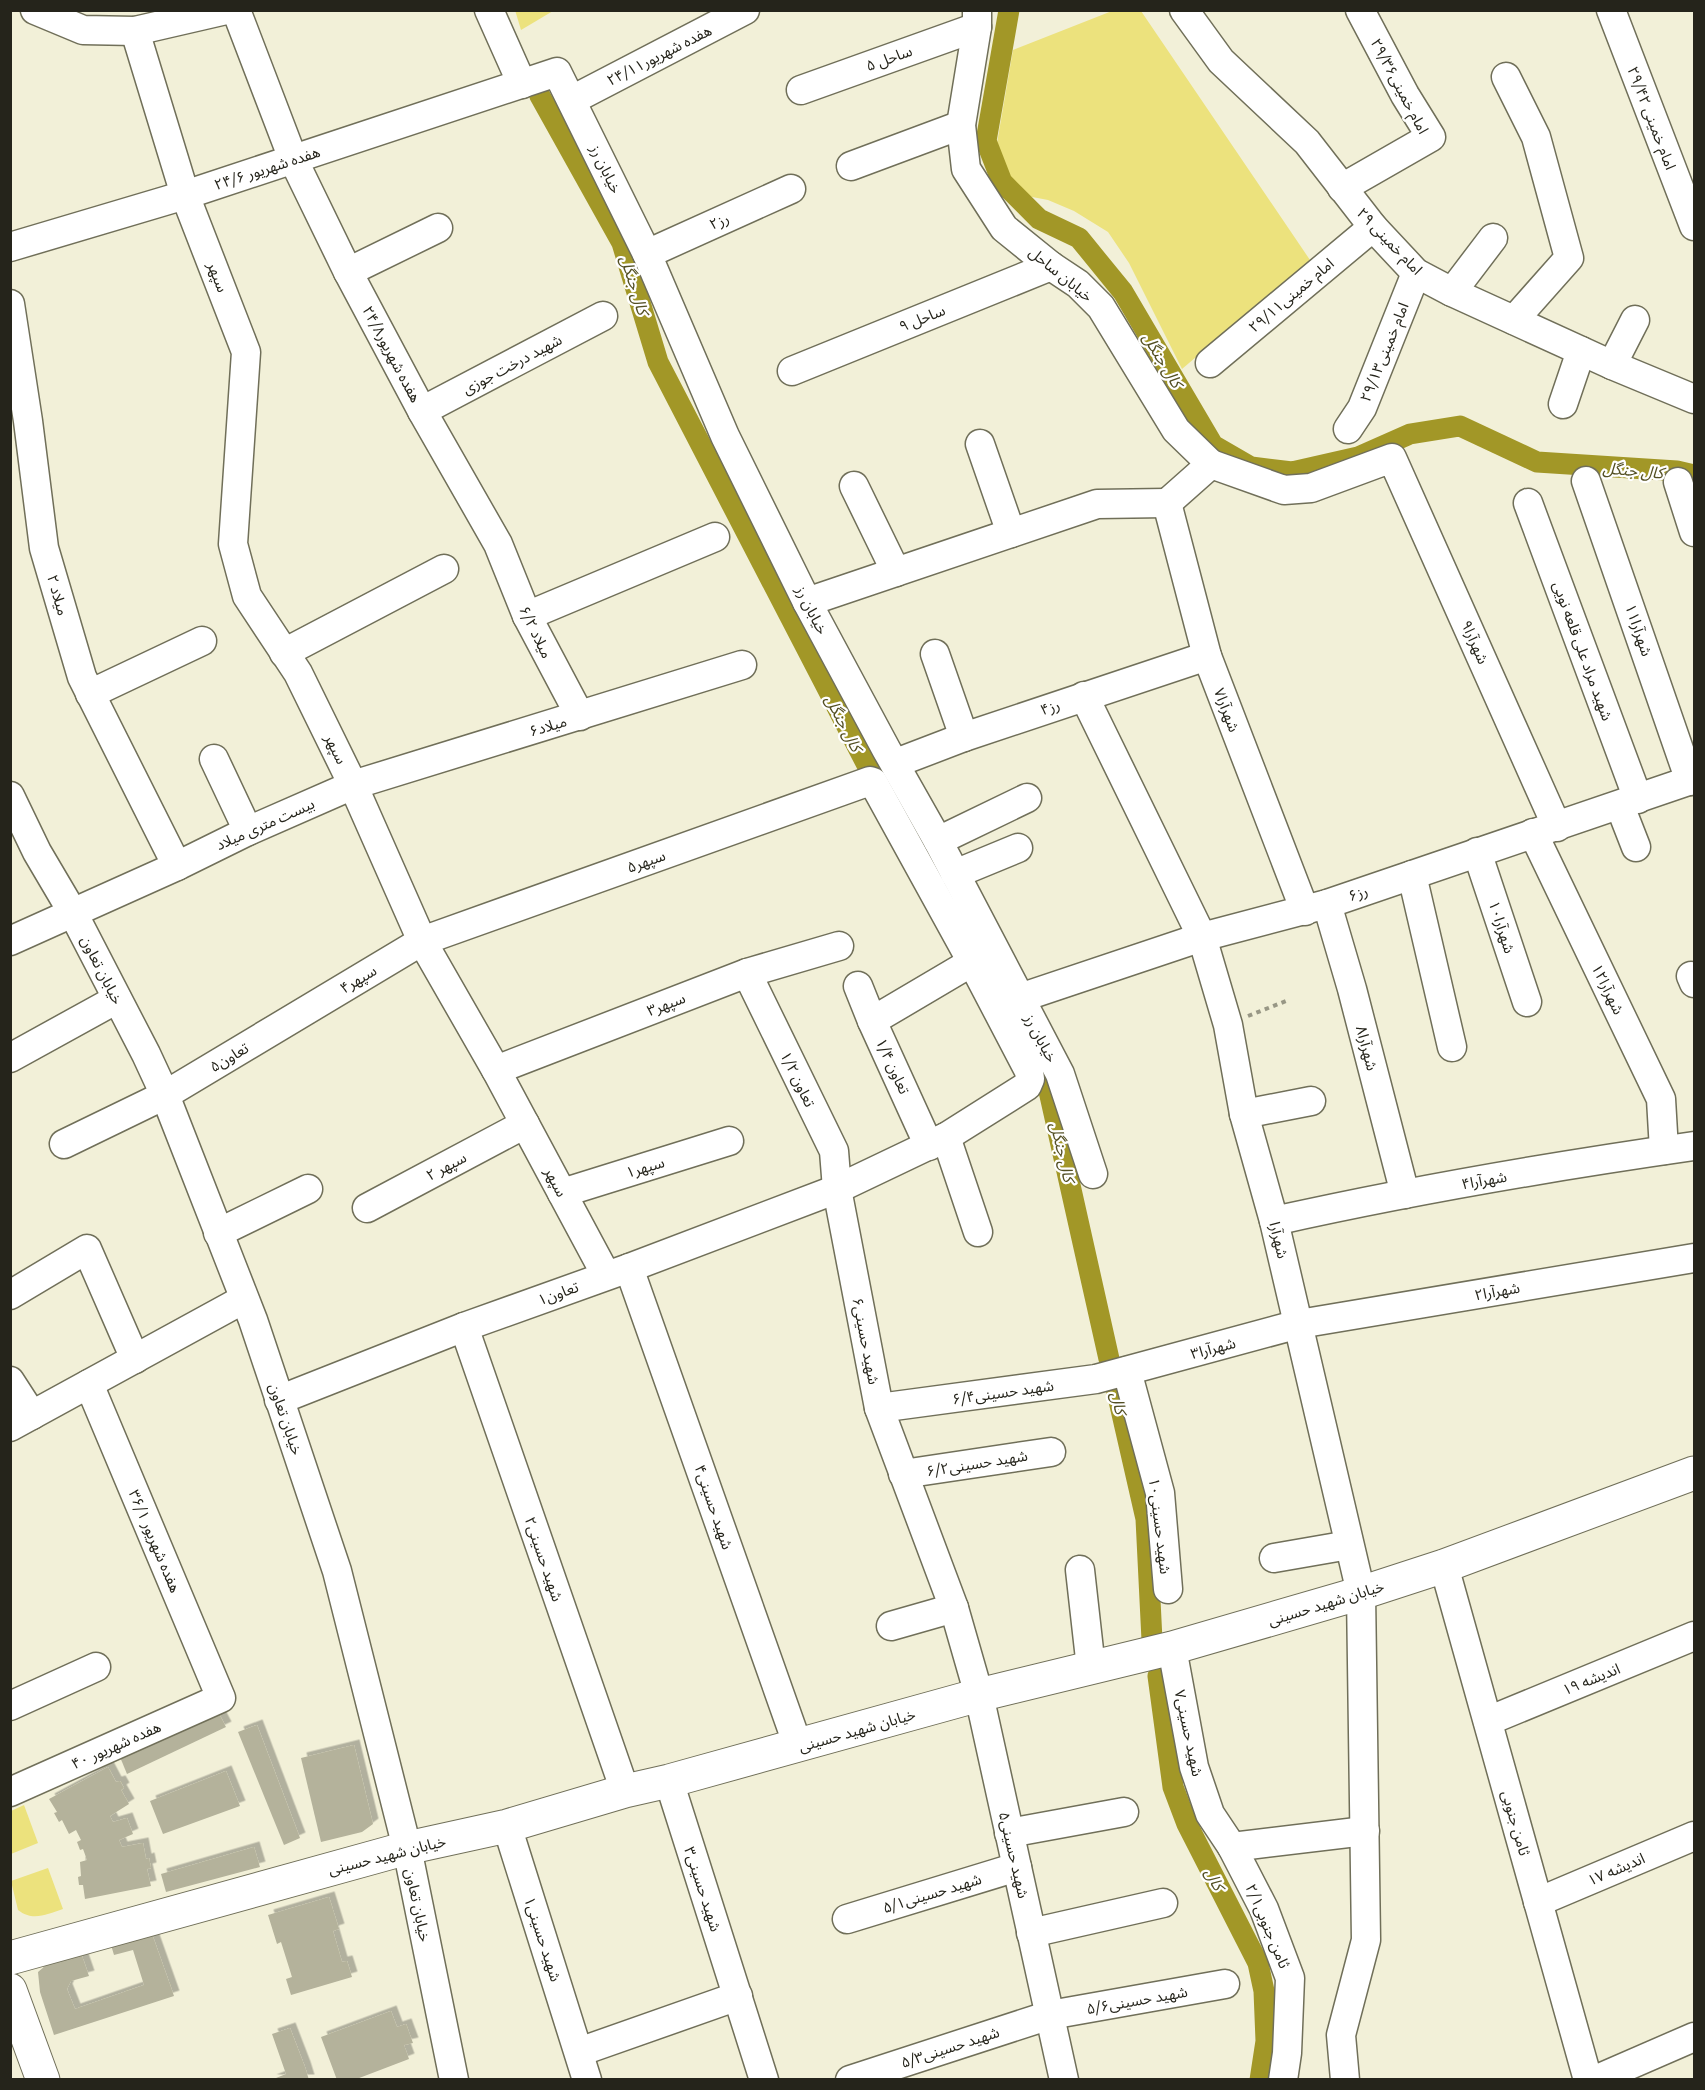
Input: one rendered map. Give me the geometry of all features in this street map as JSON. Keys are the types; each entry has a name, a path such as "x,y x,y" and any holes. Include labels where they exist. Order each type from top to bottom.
{"main road":[{"name":"خیابان شهید حسینی","path":"10,1959 407,1848 507,1826 625,1791 669,1781 979,1695 1172,1648 1361,1593 1444,1566 1695,1473"},
{"path":"10,1990 43,2079"}],"street":[{"path":"35,10 83,30 135,31 226,10"},
{"name":"هفده شهریور۲۴/۸","path":"236,10 292,159 348,272 422,411 498,544"},
{"path":"489,10 522,84"},
{"name":"هفده شهریور۲۴/۱۱","path":"572,100 745,10"},
{"name":"امام خمینی ۲۹","path":"1184,10 1221,62 1306,142 1373,227 1416,273 1581,351 1695,399"},
{"name":"امام خمینی۲۹/۳۶","path":"1342,188 1431,137 1405,95 1360,10"},
{"name":"امام خمینی ۲۹/۴۲","path":"1611,10 1695,226"},
{"name":"ساحل ۵","path":"801,90 977,19"},
{"name":"خیابان ساحل","path":"977,19 961,125 966,170 1004,228 1051,266 1078,284 1101,307 1176,430 1211,464"},
{"name":"سپهر","path":"135,31 185,195 246,352 233,544 247,596 298,674 353,785 422,941 496,1070 562,1193 618,1272"},
{"name":"خیابان رز","path":"522,84 557,72 572,100 647,254 725,436 807,602 938,841 1060,1074 1093,1174"},
{"path":"1506,76 1536,137 1569,258 1514,320"},
{"name":"هفده شهریور ۲۴/۶","path":"10,247 185,195 522,84"},
{"path":"851,166 961,125"},
{"name":"رز۲","path":"647,254 791,189"},
{"name":"امام خمینی۲۹/۱۱","path":"1209,363 1373,227"},
{"path":"348,272 438,228"},
{"path":"1452,292 1493,238"},
{"name":"ساحل ۹","path":"792,370 1051,266"},
{"name":"امام خمینی۲۹/۱۳","path":"1348,429 1362,408 1416,273"},
{"name":"میلاد ۲","path":"10,304 44,548 82,677 177,866"},
{"name":"شهید درخت جوزی","path":"422,411 603,316"},
{"path":"1612,365 1635,320"},
{"path":"1563,404 1581,351"},
{"path":"980,444 1011,533"},
{"name":"شهرآرا۹","path":"1211,464 1284,490 1311,488 1392,458 1545,830"},
{"path":"807,602 1097,504 1167,503 1211,464"},
{"name":"شهرآرا۱۱","path":"1586,481 1692,780"},
{"path":"1678,482 1695,532"},
{"path":"854,486 896,572"},
{"name":"شهرآرا۷","path":"1167,503 1207,656 1316,907"},
{"name":"شهید مراد علی قلعه نویی","path":"1528,503 1629,802 1636,847"},
{"path":"526,616 716,537"},
{"name":"میلاد ۶/۲","path":"498,544 526,616 580,716"},
{"path":"285,652 444,569"},
{"path":"90,694 202,641"},
{"path":"935,654 964,736"},
{"name":"رز۴","path":"896,764 964,736 1207,656"},
{"name":"میلاد۶","path":"353,785 742,665"},
{"name":"شهرآرا","path":"1084,696 1202,937 1228,1025 1244,1114 1274,1221 1361,1593 1366,1940 1341,2035 1345,2079"},
{"path":"214,759 248,831"},
{"name":"رز۶","path":"1020,998 1202,937 1316,907 1692,780"},
{"name":"سپهر۵","path":"422,941 870,781 873,782 972,962"},
{"name":"بیست متری میلاد","path":"10,941 353,785"},
{"name":"خیابان تعاون","path":"10,796 37,852 73,913 165,1095 244,1299 279,1400 337,1571 407,1848 454,2079"},
{"path":"938,841 1027,798"},
{"name":"شهرآرا۱۲","path":"1545,830 1660,1099 1664,1150"},
{"path":"955,874 1018,848"},
{"name":"شهرآرا۱۰","path":"1477,852 1527,1002"},
{"path":"1412,875 1452,1047"},
{"name":"شهرآرا۸","path":"1316,907 1352,989 1405,1194"},
{"name":"سپهر۴","path":"293,1018 422,941"},
{"name":"سپهر۳","path":"496,1070 747,973 839,946"},
{"path":"837,1189 938,1142 1027,1086 1030,1079 1029,1071 972,962 872,1021"},
{"name":"تعاون ۱/۲","path":"747,973 834,1151 837,1189"},
{"name":"تعاون ۱/۴","path":"858,986 872,1021 938,1142 978,1232"},
{"path":"10,1058 117,999"},
{"name":"تعاون۵","path":"64,1144 165,1095 293,1018"},
{"path":"1244,1114 1311,1101"},
{"name":"سپهر ۲","path":"367,1208 525,1124"},
{"name":"سپهر۱","path":"562,1193 729,1141"},
{"name":"شهرآرا۴","path":"1274,1221 1405,1194 1587,1161 1695,1146"},
{"path":"218,1233 308,1189"},
{"name":"تعاون۱","path":"279,1400 464,1327 618,1272 837,1189"},
{"name":"شهید حسینی۶","path":"837,1189 879,1408 954,1608 979,1695"},
{"path":"10,1295 87,1249 135,1359"},
{"name":"شهرآرا۲","path":"1299,1324 1695,1258"},
{"name":"شهید حسینی۴","path":"618,1272 798,1746"},
{"path":"10,1381 21,1421 244,1299"},
{"name":"شهرآرا۳","path":"1127,1371 1299,1324"},
{"name":"شهید حسینی۲","path":"464,1327 625,1791"},
{"name":"شهید حسینی۶/۴","path":"879,1408 1096,1379 1127,1371"},
{"name":"شهید حسینی۱۰","path":"1127,1371 1160,1493 1168,1589"},
{"name":"هفده شهریور ۳۶/۱","path":"89,1384 221,1698"},
{"name":"شهید حسینی۶/۲","path":"903,1474 1051,1452"},
{"path":"1274,1558 1349,1545"},
{"name":"ثامن جنوبی","path":"1444,1566 1588,2079"},
{"path":"1080,1570 1091,1668"},
{"path":"891,1626 954,1608"},
{"name":"اندیشه ۱۹","path":"1488,1721 1695,1636"},
{"name":"شهید حسینی۷","path":"1172,1648 1194,1767 1210,1814 1232,1847"},
{"path":"10,1706 96,1668"},
{"name":"شهید حسینی۵","path":"979,1695 1064,2079"},
{"name":"هفده شهریور ۴۰","path":"10,1792 221,1698"},
{"name":"شهید حسینی۳","path":"669,1781 764,2079"},
{"path":"1009,1833 1124,1812"},
{"name":"شهید حسینی۱","path":"507,1826 588,2079"},
{"path":"1232,1847 1365,1831"},
{"name":"اندیشه ۱۷","path":"1539,1902 1695,1836"},
{"name":"ثامن جنوبی۲/۱","path":"1232,1847 1264,1909 1290,1978 1287,2053 1283,2079"},
{"name":"شهید حسینی۵/۱","path":"847,1919 1017,1867"},
{"path":"1031,1933 1163,1903"},
{"name":"شهید حسینی۵/۶","path":"1050,2015 1225,1984"},
{"path":"579,2052 738,1996"},
{"name":"شهید حسینی۵/۳","path":"850,2079 1050,2015"},
{"path":"1595,2079 1695,2037"}],"path":[{"path":"1228,1025 1286,1001"}],"shaded area":[{"path":"515,10 553,10 553,11 521,30"},
{"path":"1112,11 1141,11 1310,260 1182,369 1129,263 1108,232 1074,211 1048,200 1027,196 1009,175 997,143 1013,50"},
{"path":"24,1805 38,1843 11,1854 11,1811"},
{"path":"48,1868 63,1909 40,1916 24,1914 18,1910 11,1881"}],"building":[{"path":"218,1712 226,1727 127,1774 120,1757"},
{"path":"257,1725 300,1838 284,1845 238,1732"},
{"path":"354,1745 373,1824 362,1832 321,1842 301,1758"},
{"path":"108,1767 116,1782 120,1781 124,1788 121,1790 129,1804 110,1816 113,1822 127,1818 133,1834 119,1840 122,1847 143,1843 146,1859 149,1858 151,1868 147,1869 151,1886 85,1899 83,1885 79,1885 78,1877 81,1876 80,1862 87,1860 83,1849 80,1850 77,1842 81,1840 76,1830 69,1834 62,1820 59,1822 54,1813 57,1812 49,1799"},
{"path":"226,1771 240,1806 163,1834 150,1801"},
{"path":"254,1847 260,1867 166,1892 161,1874"},
{"path":"329,1897 339,1929 333,1931 342,1962 347,1961 352,1977 291,1995 286,1979 292,1977 281,1942 277,1944 268,1915"},
{"path":"152,1934 174,1996 54,2035 40,1992 38,1972 51,1961 81,1953 89,1976 71,1981 67,1989 75,2009 144,1985 133,1950 114,1955 111,1945"},
{"path":"391,2011 397,2027 406,2024 413,2043 404,2045 409,2059 354,2080 337,2080 321,2037"},
{"path":"290,2028 309,2080 271,2080 286,2074 272,2034"}],"waterway":[{"name":"کال جنگل","path":"1009,10 986,141 1002,182 1039,219 1079,238 1123,292 1213,445 1251,467 1292,472 1358,457 1410,434 1460,426 1537,462 1677,471 1694,475"},
{"name":"کال جنگل","path":"540,96 622,243 658,362 881,792"},
{"name":"کال جنگل","path":"1038,1053 1042,1060 1109,1359"},
{"name":"کال","path":"1114,1379 1146,1519 1152,1640"},
{"name":"کال","path":"1158,1676 1173,1787 1187,1824 1258,1963 1264,1991 1266,2041 1260,2080"}]}
